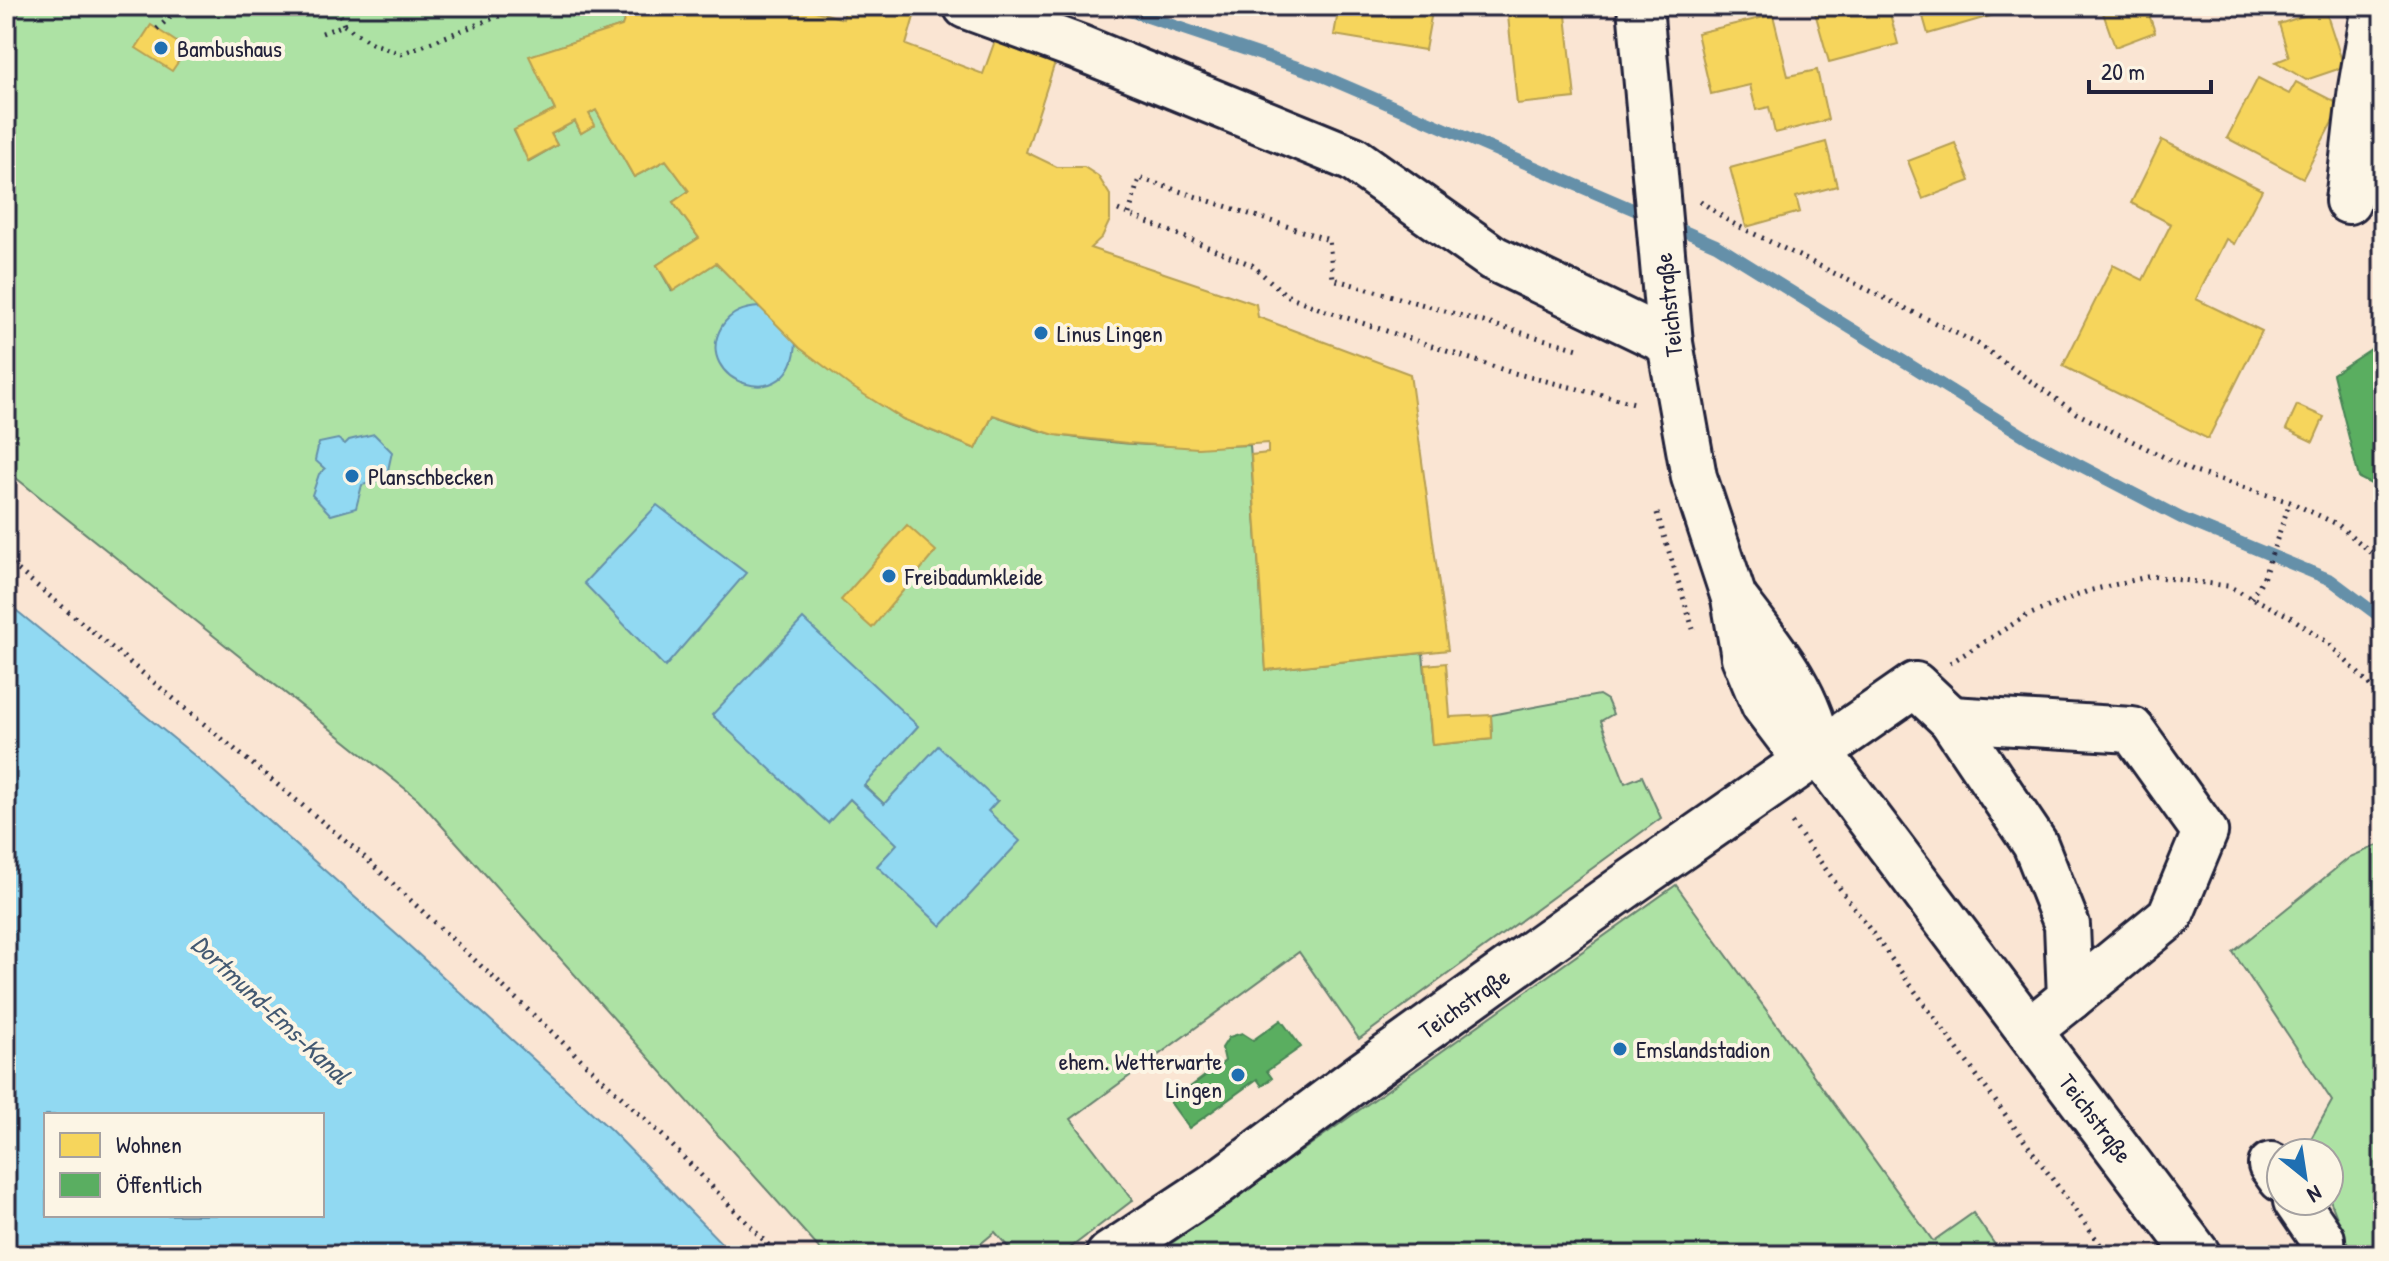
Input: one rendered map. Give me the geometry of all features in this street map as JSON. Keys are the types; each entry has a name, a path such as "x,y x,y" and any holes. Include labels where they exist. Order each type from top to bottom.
{"street":[{"path":"966,6 1078,47 1353,159 1493,258 1670,343"},
{"name":"Teichstraße","path":"1640,6 1670,343 1694,477 1734,598 1772,647 1796,686 1816,727 1819,752 2198,1255"},
{"path":"2348,201 2361,88 2375,6"},
{"path":"1819,752 1915,685 1951,719 2035,844 2067,925 2070,998"},
{"path":"1951,719 2132,730 2205,832 2170,916 2030,1030"},
{"name":"Teichstraße","path":"1109,1255 1215,1185 1362,1075 1819,752"},
{"path":"2307,1217 2322,1239 2323,1255"}],"path":[{"path":"157,29 182,6"},
{"path":"337,6 344,25 369,42 401,54 525,6"},
{"path":"600,6 627,11"},
{"path":"322,33 344,25"},
{"path":"1129,214 1139,178 1329,240 1333,279 1585,351"},
{"path":"1657,182 1730,222 1978,344 2076,413 2192,471 2290,502 2337,524 2383,562"},
{"path":"1118,210 1252,265 1286,295 1323,310 1510,372 1639,404"},
{"path":"2251,598 2263,579 2290,502"},
{"path":"6,560 360,853 663,1136 778,1255"},
{"path":"1915,685 2026,616 2088,591 2151,576 2228,586 2289,616 2327,642 2368,683 2383,704"}],"green space":[{"path":"6,6 629,6 622,26 530,56 555,110 514,131 529,161 557,145 551,134 575,121 581,133 594,125 589,114 596,110 634,177 666,160 689,191 673,202 699,238 657,265 672,291 716,263 800,348 903,419 976,449 993,415 1033,429 1106,442 1178,446 1250,445 1266,670 1423,653 1432,745 1492,739 1491,715 1599,695 1607,700 1613,714 1601,721 1625,783 1642,776 1661,818 1359,1039 1299,952 1071,1119 1133,1200 1061,1255 1015,1255 995,1232 967,1255 825,1255 418,799 6,470","holes":["918,726 864,785 884,804 997,801 987,811 877,866 898,844 850,799 827,822"]},
{"path":"2383,843 2383,1255 2348,1255 2348,1246 2337,1217 2345,1217 2345,1137 2312,1137 2332,1101 2233,952 2350,857"},
{"name":"Emslandstadion","path":"1676,885 1933,1241 1973,1213 2002,1255 1155,1255"}],"water":[{"path":"760,307 796,341 791,365 779,379 763,385 746,384 730,376 719,363 716,346 722,326 729,317"},
{"name":"Planschbecken","path":"374,434 392,452 386,479 362,485 356,508 331,515 312,495 319,474 325,469 315,460 319,443 338,439 345,444 349,440"},
{"path":"657,505 746,573 665,667 584,583"},
{"name":"Dortmund-Ems-Kanal","path":"6,602 211,769 405,942 611,1130 733,1255 6,1255"},
{"path":"803,619 918,726 864,786 884,804 938,746 997,801 988,811 1020,841 941,926 877,866 897,844 850,799 828,823 712,715"}],"building: Wohnen":[{"name":"Linus Lingen","path":"629,6 799,6 843,19 846,6 917,6 906,45 983,74 997,35 1057,56 1026,152 1057,167 1084,167 1098,176 1110,195 1110,220 1102,237 1090,248 1256,304 1258,317 1410,374 1448,650 1266,670 1251,455 1268,453 1268,443 1198,448 1127,443 1055,435 993,415 976,449 903,419 849,385 800,348 716,263 673,291 657,265 699,238 673,202 689,191 666,160 634,177 596,110 589,114 595,125 581,133 575,121 551,134 557,145 528,161 514,130 555,110 529,56 622,26"},
{"path":"1339,6 1433,6 1425,50 1334,35"},
{"path":"1507,6 1565,6 1575,98 1517,104"},
{"path":"1827,6 1888,6 1898,44 1829,62 1814,9"},
{"path":"1920,6 2010,6 2011,10 1928,34"},
{"path":"2110,6 2146,6 2155,32 2115,47 2102,10"},
{"path":"2325,9 2344,67 2306,80 2276,62 2289,57 2279,24"},
{"path":"1773,15 1788,76 1817,70 1828,120 1775,133 1769,107 1756,110 1750,85 1711,94 1697,33"},
{"name":"Bambushaus","path":"151,25 187,49 172,71 136,48"},
{"path":"2258,78 2289,94 2296,82 2341,105 2303,178 2227,138"},
{"path":"2162,140 2262,190 2234,244 2226,239 2196,299 2262,331 2208,439 2063,366 2113,265 2143,280 2171,224 2131,203"},
{"path":"1826,142 1837,186 1796,197 1800,212 1746,227 1730,168"},
{"path":"1955,143 1970,181 1923,199 1908,161"},
{"path":"2297,405 2324,417 2313,442 2286,429"},
{"name":"Freibadumkleide","path":"907,525 936,551 872,628 841,600"},
{"path":"1446,663 1450,717 1491,715 1492,739 1432,745 1425,665"}],"building: Öffentlich":[{"path":"2383,341 2383,490 2359,478 2333,374"},
{"name":"ehem. Wetterwarte Lingen","path":"1281,1020 1301,1047 1267,1071 1272,1078 1262,1086 1257,1079 1189,1128 1170,1102 1225,1061 1222,1048 1229,1037 1242,1033 1253,1040"}],"waterway":[{"path":"1115,6 1318,74 1651,217"},
{"path":"1668,224 1716,245 2031,440 2181,518 2331,580 2383,619"}],"place":[{"name":"Bambushaus","path":"161,48"},
{"name":"Linus Lingen","path":"1041,333"},
{"name":"Planschbecken","path":"352,476"},
{"name":"Freibadumkleide","path":"889,576"},
{"name":"Emslandstadion","path":"1620,1049"},
{"name":"ehem. Wetterwarte Lingen","path":"1238,1075"}]}
